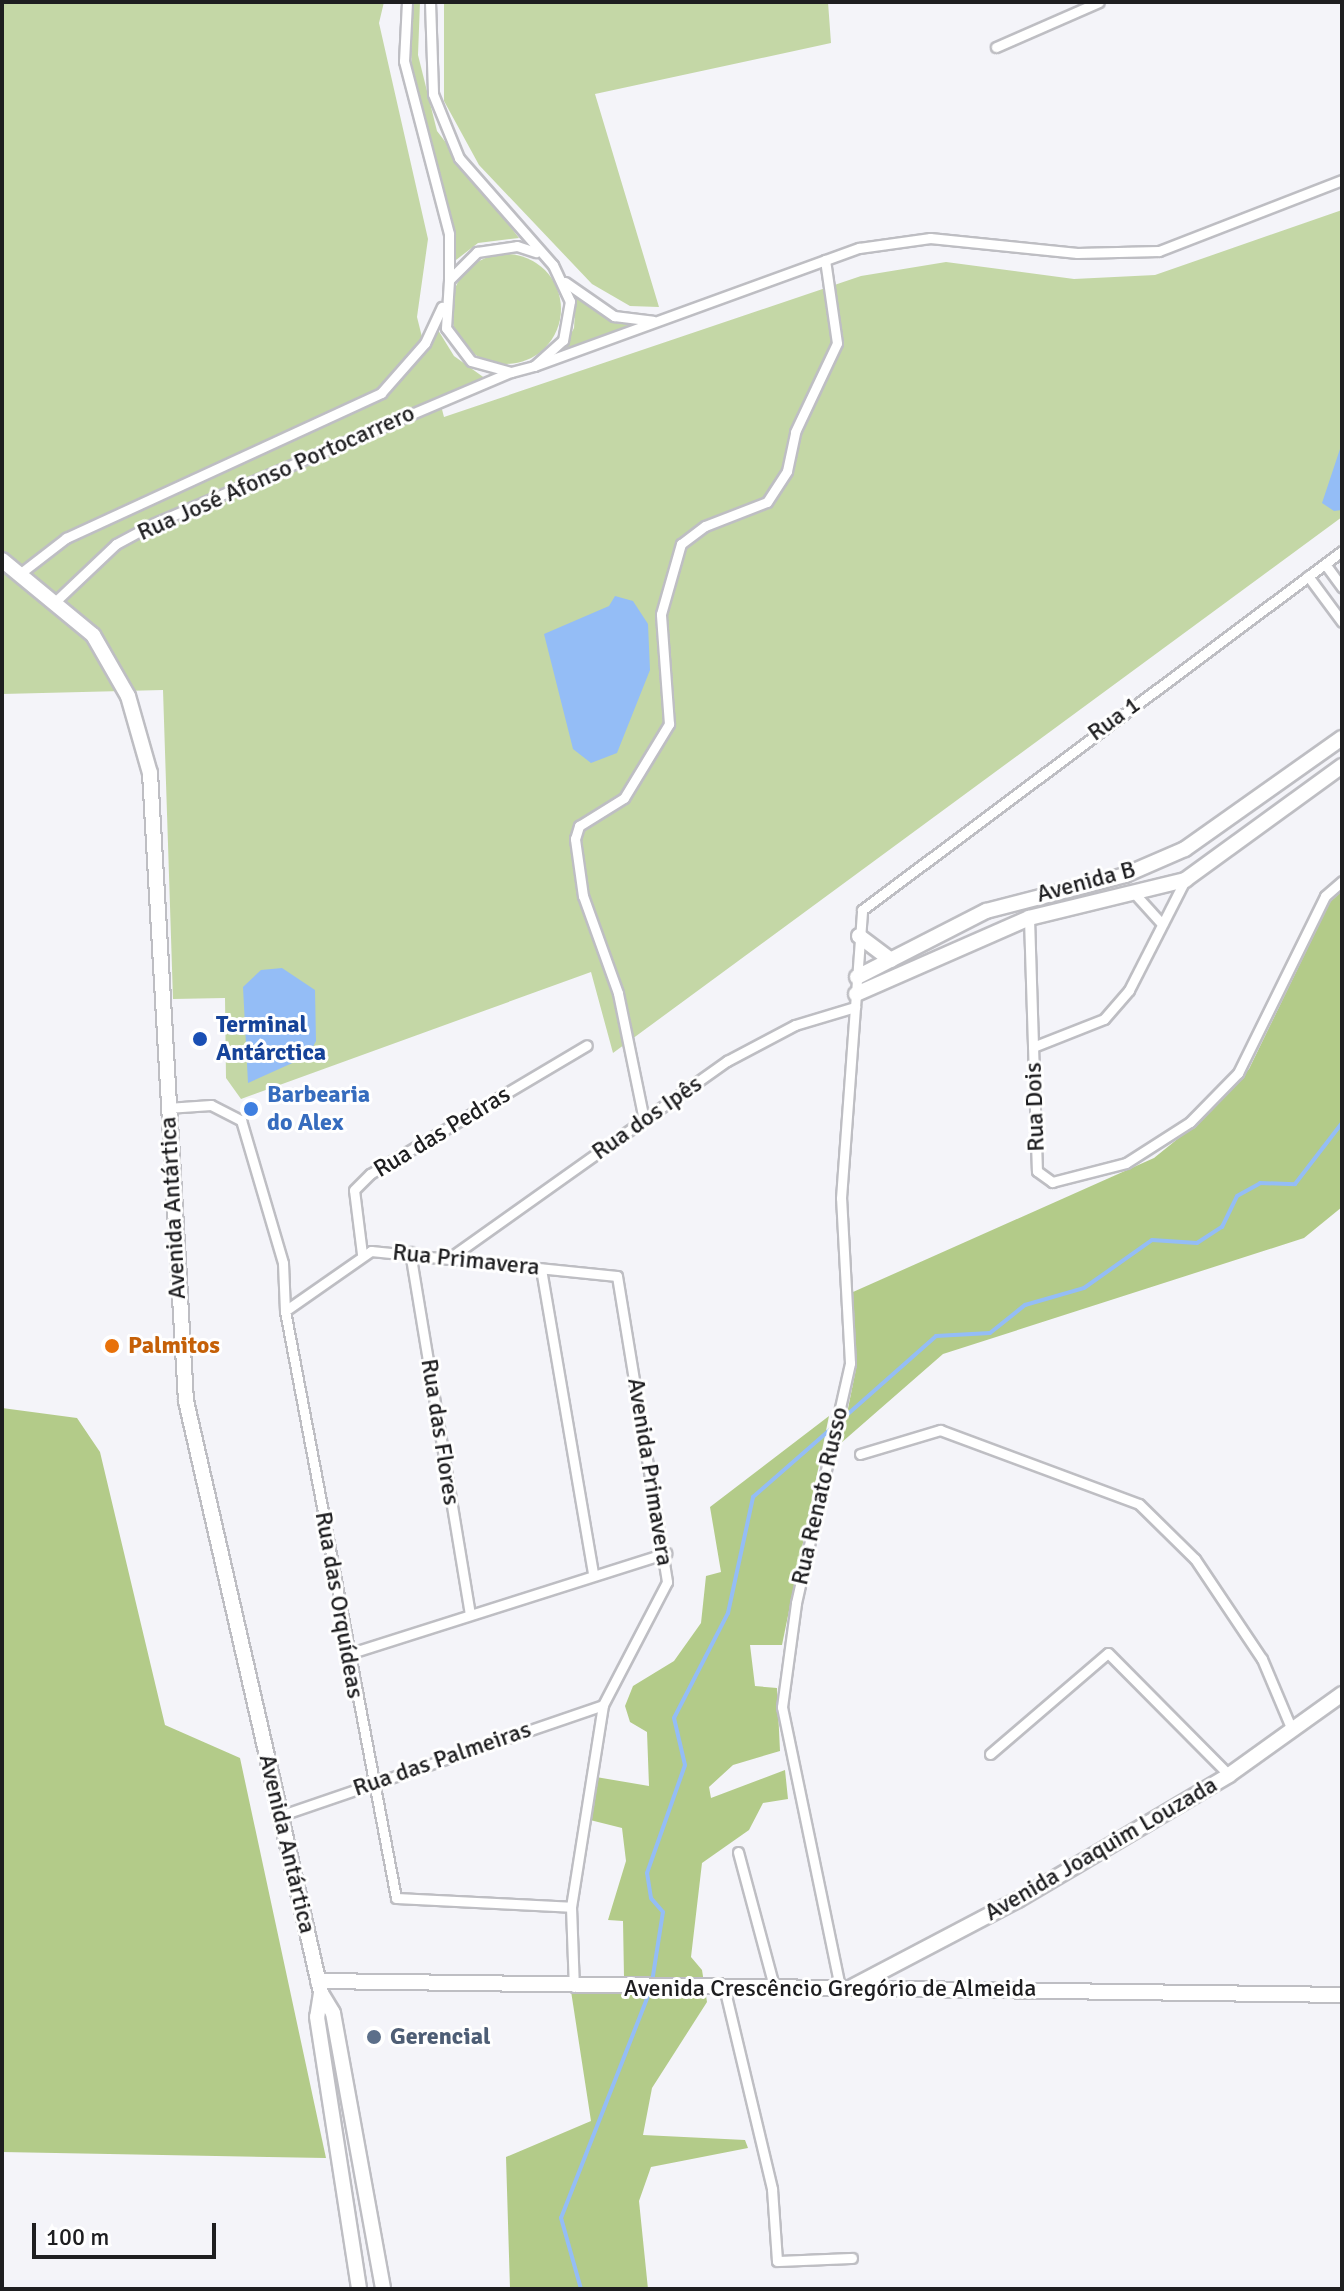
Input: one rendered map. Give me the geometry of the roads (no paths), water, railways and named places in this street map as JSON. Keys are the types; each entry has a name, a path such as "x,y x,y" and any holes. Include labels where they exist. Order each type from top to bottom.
{"main road":[{"name":"Avenida Antártica","path":"2,560 58,599 114,665 150,773 186,1401 319,1987 317,2017 359,2289"},
{"name":"Avenida B","path":"857,977 986,911 1125,875 1185,849 1342,738"},
{"name":"Avenida B","path":"856,1000 1029,918 1185,880 1342,766"},
{"path":"859,936 891,960"},
{"name":"Avenida Joaquim Louzada","path":"845,1988 1018,1900 1229,1775 1342,1694"},
{"name":"Avenida Crescêncio Gregório de Almeida","path":"319,1987 774,1986 1342,1995"},
{"name":"Avenida Antártica","path":"319,1987 333,2013 383,2289"}],"street":[{"name":"Rua José Afonso Portocarrero","path":"22,572 66,538 381,393 425,343 442,307 449,280 449,234 404,61 407,2"},
{"path":"430,2 433,94 459,158 536,252 565,282 614,316 656,322"},
{"path":"996,47 1099,2"},
{"path":"534,366 825,260 930,238 1077,253 1159,251 1342,180"},
{"path":"449,280 477,252 496,246 536,252"},
{"path":"644,1120 618,993 583,896 575,839 579,826 624,798 669,724 661,614 681,544 778,490 795,432 837,343 825,260"},
{"name":"Rua José Afonso Portocarrero","path":"58,599 116,544 155,523 511,372 534,366 563,340 570,301 565,282"},
{"path":"442,307 455,347 490,370 511,372"},
{"name":"Rua 1","path":"856,1000 862,910 885,887 1342,551"},
{"path":"1325,564 1342,587"},
{"path":"1308,576 1342,622"},
{"path":"1033,1047 1104,1019 1129,990 1185,880"},
{"name":"Rua Dois","path":"1029,918 1033,1047 1042,1178 1052,1182 1126,1163 1190,1122 1238,1073 1325,896 1342,881"},
{"path":"1135,894 1162,924"},
{"name":"Rua dos Ipês","path":"451,1257 644,1120 786,1029 856,1000"},
{"name":"Rua Renato Russo","path":"845,1988 782,1707 796,1603 850,1363 841,1198 856,1000"},
{"name":"Rua das Pedras","path":"362,1254 354,1190 370,1174 587,1045"},
{"name":"Rua das Orquídeas","path":"167,1108 211,1105 241,1120 283,1263 285,1311 371,1781 396,1898 571,1907"},
{"name":"Rua Primavera","path":"285,1311 362,1254 410,1252 617,1276"},
{"name":"Rua das Flores","path":"410,1252 470,1613"},
{"path":"541,1269 593,1574"},
{"name":"Avenida Primavera","path":"574,1987 571,1907 603,1705 658,1607 666,1553 617,1276"},
{"path":"860,1454 940,1430 1139,1504 1195,1559 1262,1659 1292,1730"},
{"path":"348,1654 666,1553"},
{"path":"990,1754 1108,1653 1229,1775"},
{"name":"Rua das Palmeiras","path":"282,1815 371,1781 603,1705"},
{"path":"738,1852 774,1986"},
{"path":"724,1987 772,2189 777,2261 852,2258"}],"water":[{"path":"1342,443 1342,510 1334,511 1322,503"},
{"path":"615,596 633,601 648,624 650,670 617,753 591,763 573,749 544,634 609,606"},
{"path":"282,968 315,990 316,1041 308,1056 248,1083 243,987 261,970"}],"waterway":[{"path":"840,1421 936,1336 990,1333 1025,1305 1084,1288 1152,1240 1197,1243 1222,1227 1237,1196 1260,1183 1295,1184 1342,1123"},
{"path":"652,1982 663,1912 651,1898 647,1873 685,1765 674,1718 728,1613 753,1497 833,1427"},
{"path":"581,2289 561,2218 650,1991"}],"place":[{"name":"Terminal Antárctica","path":"200,1039"},
{"name":"Barbearia do Alex","path":"251,1109"},
{"name":"Palmitos","path":"112,1346"},
{"name":"Gerencial","path":"374,2037"}]}
